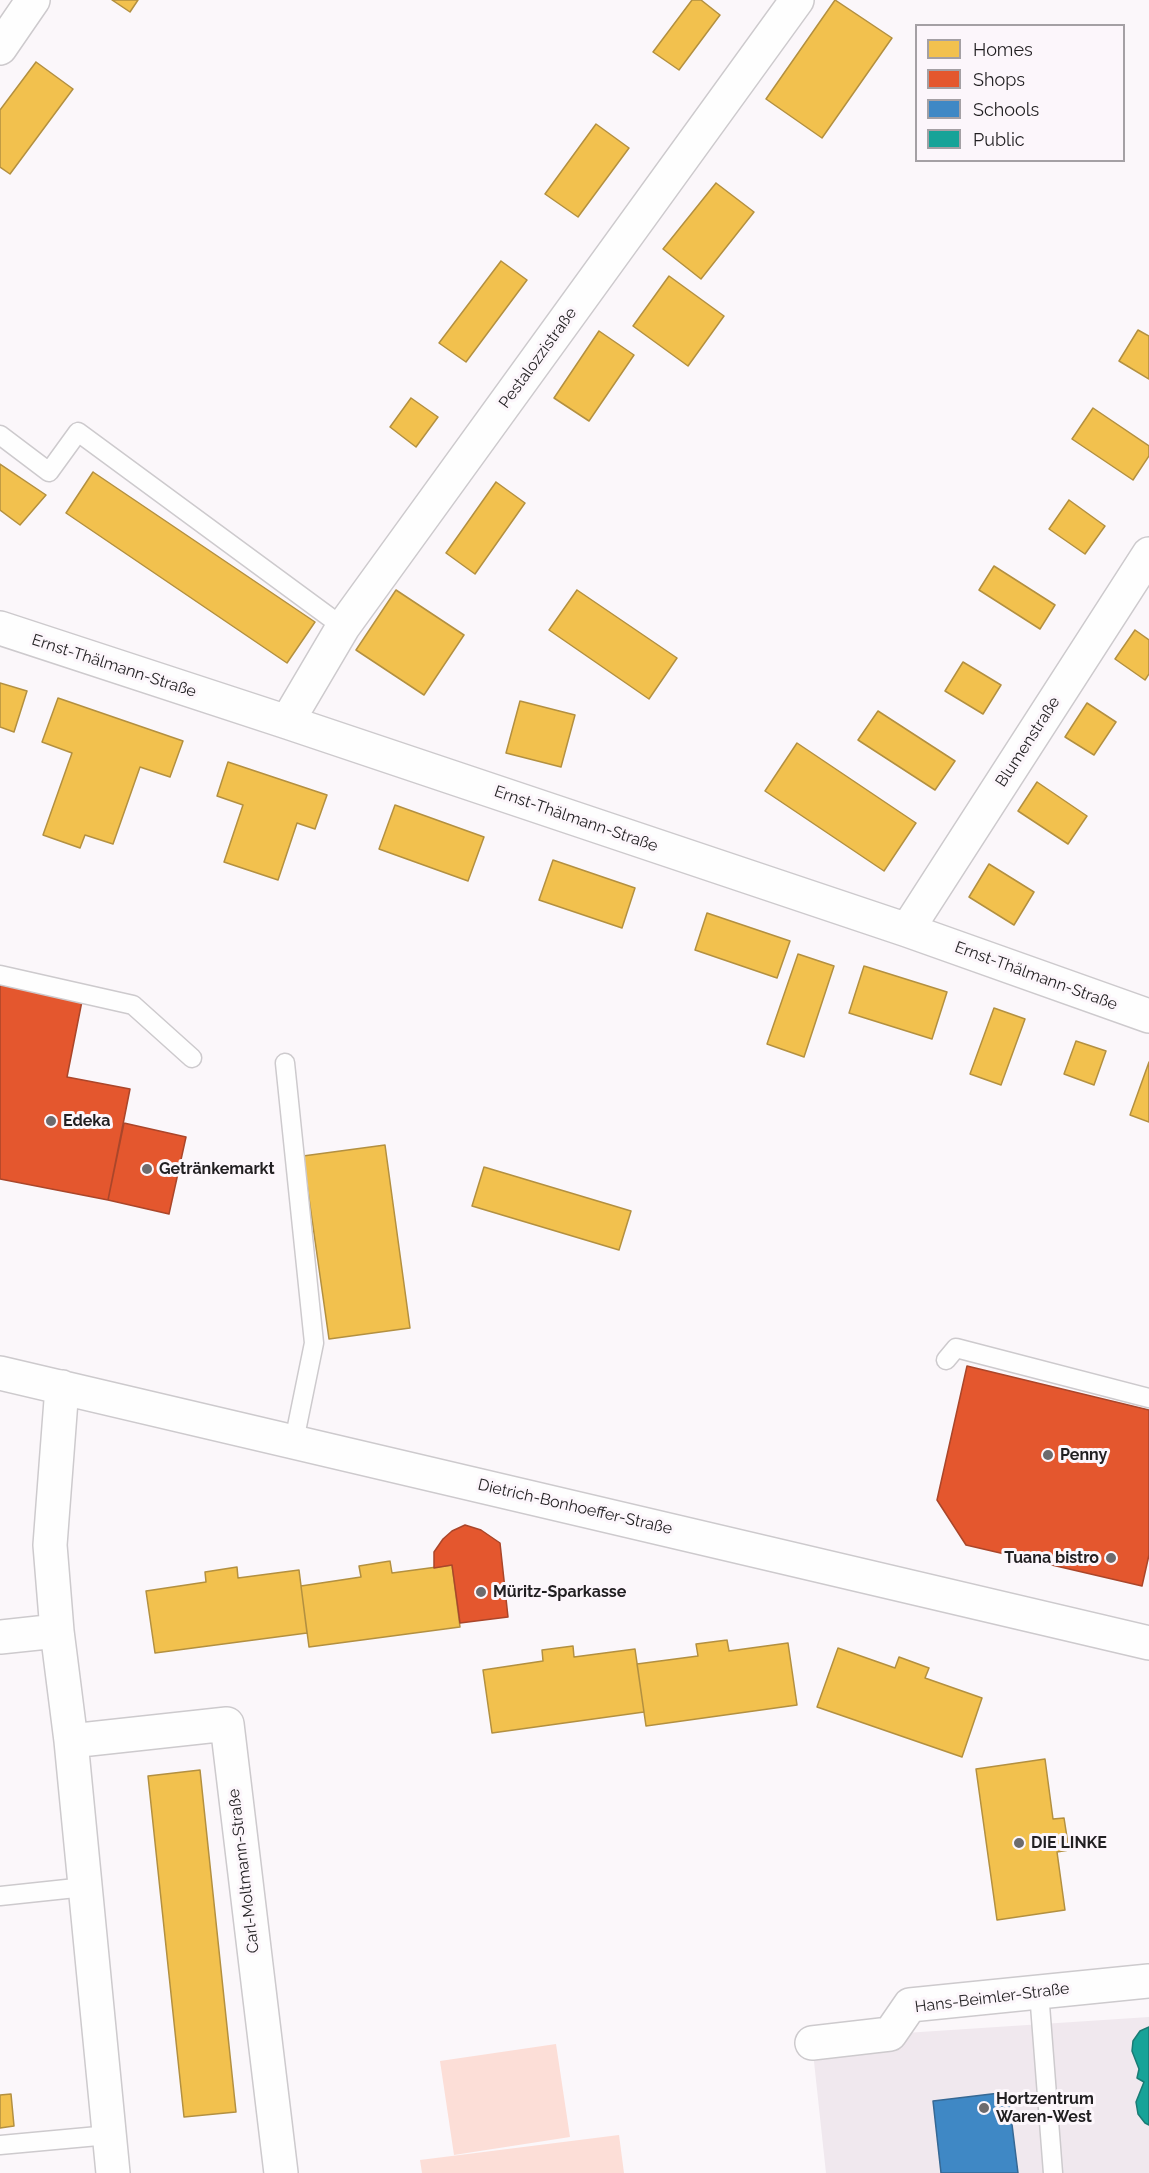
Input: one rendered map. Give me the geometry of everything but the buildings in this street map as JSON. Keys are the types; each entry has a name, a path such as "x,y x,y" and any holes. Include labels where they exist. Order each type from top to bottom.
{"street":[{"name":"Pestalozzistraße","path":"286,722 344,627 796,0"},
{"path":"0,48 31,1"},
{"name":"Blumenstraße","path":"907,930 1149,554"},
{"name":"Ernst-Thälmann-Straße","path":"0,628 907,930 1149,1016"},
{"name":"Dietrich-Bonhoeffer-Straße","path":"0,1374 1149,1643"},
{"path":"62,1387 50,1545 113,2173"},
{"path":"0,1637 57,1631"},
{"name":"Carl-Moltmann-Straße","path":"71,1741 227,1724 281,2173"},
{"name":"Hans-Beimler-Straße","path":"812,2043 890,2034 910,2005 1149,1981"}],"lane":[{"path":"0,435 49,472 78,432 344,627"},
{"path":"0,975 133,1005 192,1058"},
{"path":"285,1063 314,1343 294,1441"},
{"path":"946,1360 956,1348 1149,1398"},
{"path":"0,1896 85,1887"},
{"path":"1039,1992 1053,2173"},
{"path":"0,2145 110,2135"}],"shaded area":[{"name":"Hortzentrum Waren-West","path":"1149,2017 1149,2173 826,2173 812,2043 890,2034"},
{"path":"556,2044 570,2137 454,2155 440,2061"},
{"path":"619,2135 624,2173 422,2173 420,2160"}],"place":[{"name":"Edeka","path":"51,1121"},
{"name":"Getränkemarkt","path":"147,1169"},
{"name":"Penny","path":"1048,1455"},
{"name":"Tuana bistro","path":"1111,1558"},
{"name":"Müritz-Sparkasse","path":"481,1592"},
{"name":"DIE LINKE","path":"1019,1843"},
{"name":"Hortzentrum Waren-West","path":"984,2108"}]}
